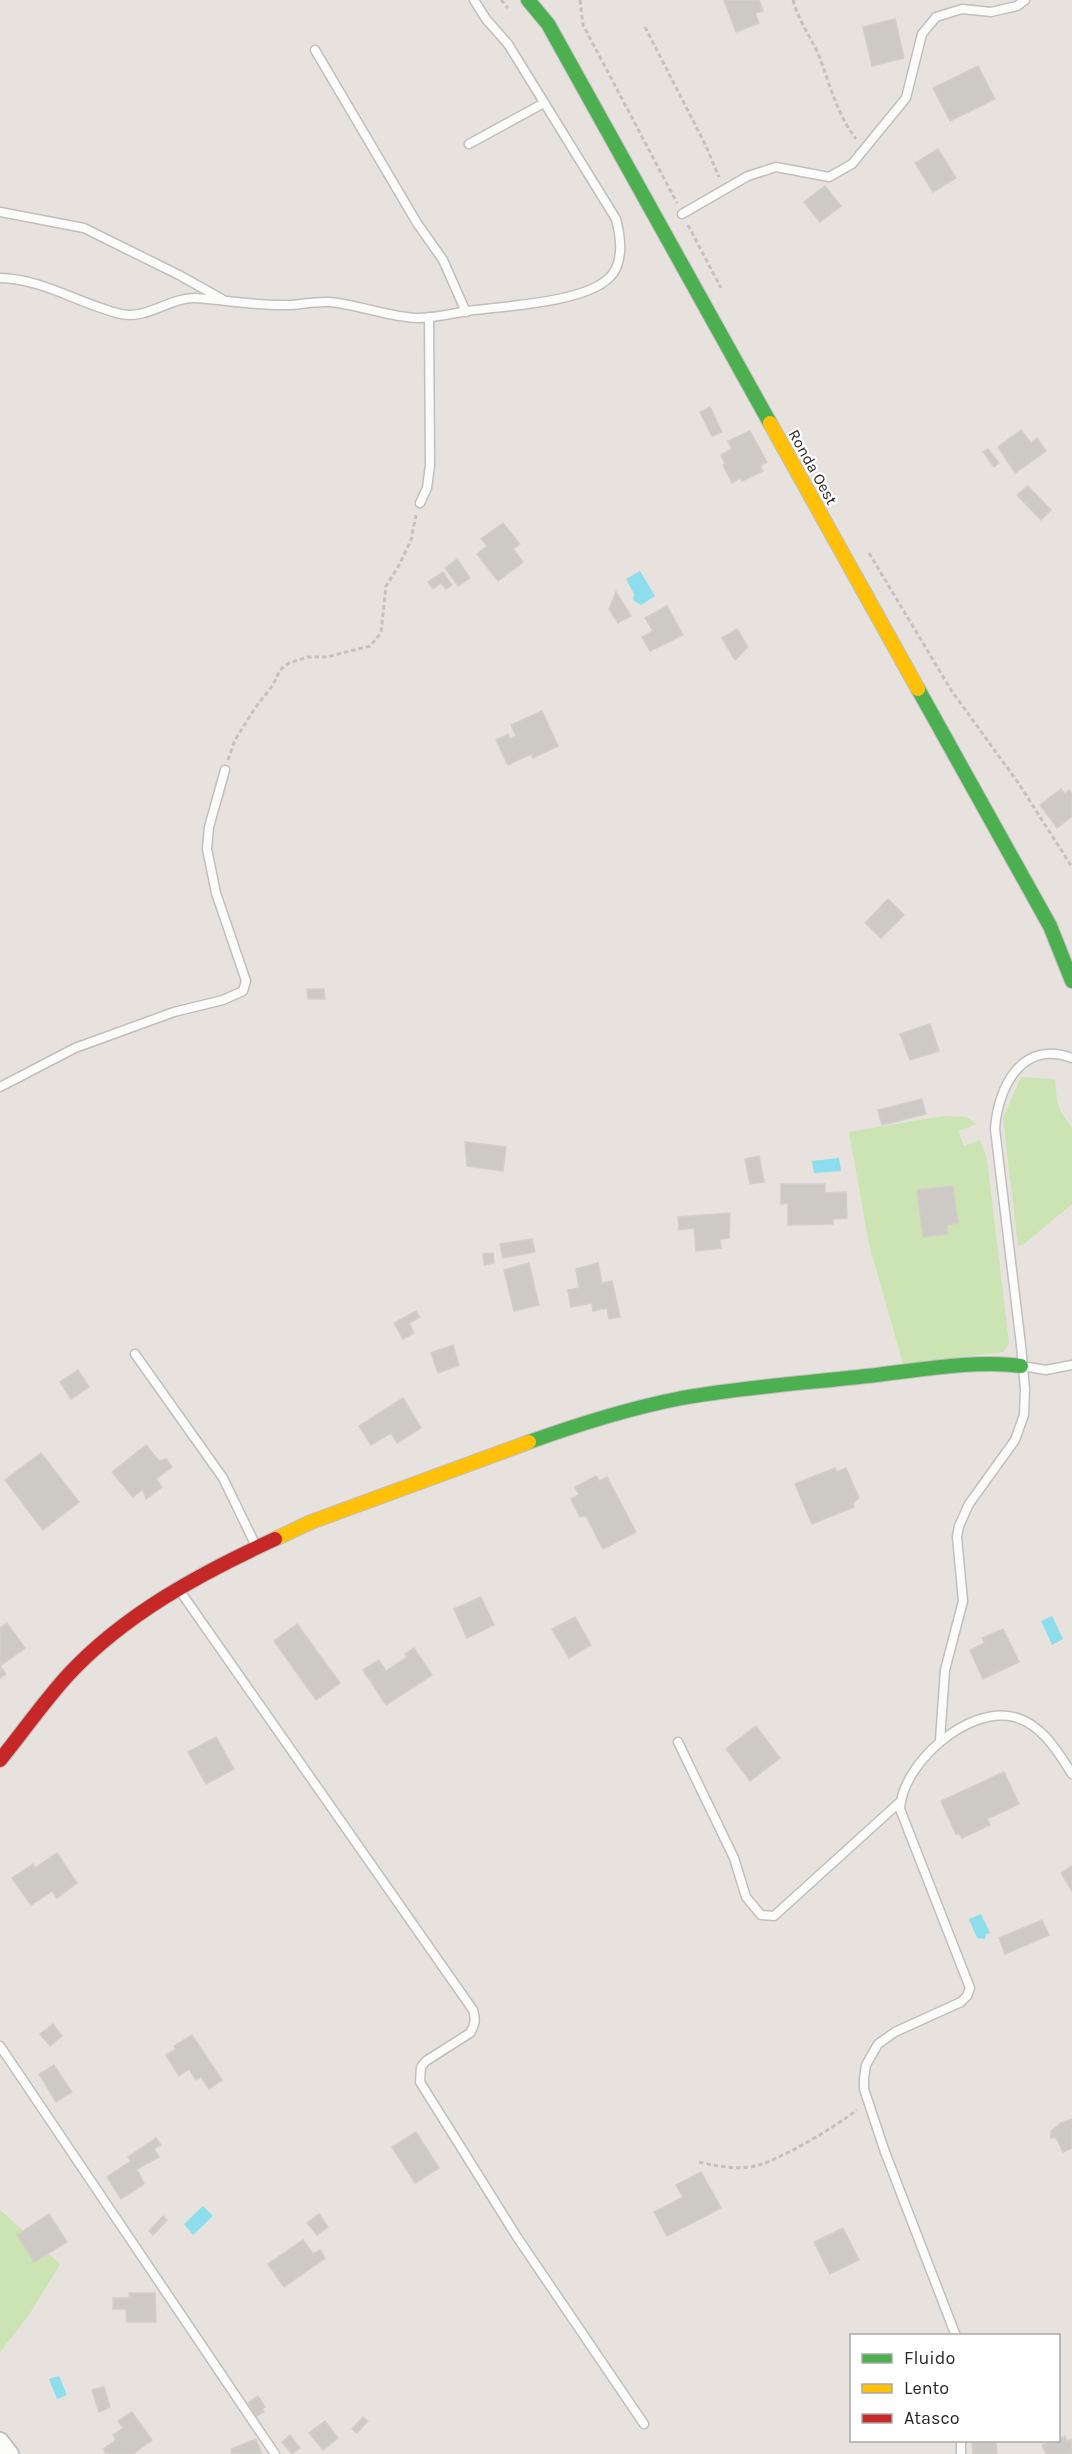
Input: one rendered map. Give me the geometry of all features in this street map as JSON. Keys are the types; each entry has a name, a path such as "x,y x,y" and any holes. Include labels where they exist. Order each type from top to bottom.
{"main road":[{"name":"Ronda Oest","path":"528,0 548,24 1050,926 1072,981"},
{"path":"548,24 549,0"},
{"name":"Ronda Oest","path":"1050,926 1072,953"},
{"path":"0,1760 7,1745 69,1674 127,1621 179,1589 257,1547 311,1522 568,1428 645,1406 684,1398 901,1372 1001,1363 1021,1366"}],"street":[{"path":"0,2441 10,2454"}],"lane":[{"path":"0,278 25,279 123,315 142,313 169,302 192,298 287,305 327,302 400,316 429,317 526,304 572,295 608,279 619,259 620,236 615,219 508,44 486,20 474,0"},
{"path":"682,214 748,176 776,167 829,177 852,164 906,98 922,34 936,17 962,9 992,12 1017,6 1025,0"},
{"path":"315,50 417,223 443,260 465,312"},
{"path":"469,144 544,104"},
{"path":"0,212 84,228 161,265 225,301"},
{"path":"420,503 427,488 430,465 429,317"},
{"path":"0,1087 75,1048 174,1012 223,1000 243,991 246,981 216,893 207,849 209,827 225,770"},
{"path":"940,1740 945,1670 963,1601 957,1536 959,1526 969,1504 1021,1429 1025,1399 1013,1268 994,1128 996,1113 1007,1086 1023,1061 1039,1055 1072,1058"},
{"path":"135,1354 223,1478 257,1547"},
{"path":"1021,1366 1046,1370 1072,1365"},
{"path":"179,1589 473,2010 474,2026 470,2033 426,2061 421,2067 420,2082 517,2237 644,2424"},
{"path":"955,2334 885,2152 864,2089 868,2060 879,2044 895,2032 961,2002 967,1996 970,1988 900,1809 901,1801 909,1779 928,1752 940,1740 980,1720 1014,1717 1028,1723 1047,1738 1072,1774"},
{"path":"678,1742 734,1858 746,1897 761,1915 774,1916 901,1801"},
{"path":"0,2046 275,2454"}],"path":[{"path":"580,0 583,25 726,298"},
{"path":"793,0 818,55 835,102 850,131 864,150"},
{"path":"645,27 705,144 724,190"},
{"path":"225,770 235,740 273,685 280,670 289,663 308,657 327,657 370,646 381,633 386,586 411,540 420,503"},
{"path":"863,543 930,657 1019,784 1072,867"},
{"path":"699,2162 725,2168 753,2168 783,2155 844,2121 868,2101"}],"green space":[{"path":"1021,1077 1055,1079 1057,1101 1061,1112 1072,1128 1072,1204 1024,1244 1018,1246 1003,1118"},
{"path":"943,1116 966,1117 977,1124 958,1131 964,1146 980,1140 987,1159 1009,1343 1004,1352 903,1364 869,1244 849,1132"},
{"path":"0,2210 60,2264 29,2315 0,2352"}],"water":[{"path":"640,571 655,596 641,605 633,600 634,594 626,579"},
{"path":"839,1158 841,1171 814,1173 812,1161"},
{"path":"1052,1616 1063,1639 1052,1645 1041,1621"},
{"path":"981,1914 990,1933 986,1934 985,1939 977,1938 969,1919"},
{"path":"203,2206 213,2216 193,2235 184,2224"},
{"path":"59,2376 67,2395 57,2399 49,2379"}],"building":[{"path":"724,0 759,0 763,11 755,13 759,23 736,32"},
{"path":"895,19 904,58 872,66 863,27"},
{"path":"978,66 995,99 950,121 933,88"},
{"path":"938,149 956,178 933,192 915,163"},
{"path":"825,186 841,206 820,222 804,202"},
{"path":"710,407 722,432 712,436 700,412"},
{"path":"1021,430 1031,443 1037,438 1046,451 1015,473 998,447"},
{"path":"750,431 767,462 760,466 763,471 732,483 721,455 732,449 728,441"},
{"path":"988,449 999,463 994,467 983,452"},
{"path":"1028,486 1051,510 1041,520 1017,495"},
{"path":"503,523 520,544 513,549 523,562 498,581 477,554 487,546 481,539"},
{"path":"457,559 470,578 458,586 445,568"},
{"path":"443,572 452,585 446,589 441,583 433,589 428,582"},
{"path":"616,592 631,616 618,623 609,609"},
{"path":"667,606 683,635 650,651 642,637 653,631 645,618"},
{"path":"737,629 748,647 735,660 722,638"},
{"path":"542,711 558,746 533,758 531,754 508,765 496,740 508,734 510,739 516,736 511,725"},
{"path":"1061,789 1065,794 1069,790 1072,794 1072,814 1057,828 1040,805"},
{"path":"888,899 904,915 881,938 865,923"},
{"path":"307,989 324,989 325,999 308,999"},
{"path":"930,1024 939,1051 910,1060 900,1034"},
{"path":"922,1099 926,1114 882,1125 878,1110"},
{"path":"465,1142 506,1147 503,1171 467,1166"},
{"path":"759,1156 764,1182 750,1184 745,1159"},
{"path":"781,1184 825,1184 825,1193 846,1192 847,1218 833,1219 833,1224 788,1225 788,1203 781,1204"},
{"path":"953,1186 958,1223 947,1225 948,1234 923,1237 917,1190"},
{"path":"730,1213 729,1238 720,1239 721,1248 696,1251 694,1228 679,1230 678,1217"},
{"path":"532,1239 535,1252 503,1258 500,1244"},
{"path":"493,1253 494,1263 484,1265 483,1254"},
{"path":"529,1263 539,1305 514,1311 504,1270"},
{"path":"598,1263 602,1283 612,1281 620,1317 609,1319 607,1308 593,1311 592,1303 571,1307 568,1290 579,1288 576,1269"},
{"path":"416,1311 420,1317 409,1323 414,1333 403,1339 394,1323"},
{"path":"453,1345 459,1365 438,1373 431,1353"},
{"path":"78,1370 89,1387 71,1399 60,1382"},
{"path":"403,1398 421,1428 397,1443 391,1433 371,1445 359,1426"},
{"path":"146,1445 159,1461 166,1459 172,1467 156,1479 162,1487 146,1499 143,1489 133,1497 112,1472"},
{"path":"41,1453 79,1502 43,1530 5,1480"},
{"path":"835,1468 837,1472 846,1468 859,1498 853,1503 854,1507 812,1524 795,1484"},
{"path":"596,1476 599,1481 607,1477 636,1532 603,1549 586,1516 580,1517 571,1499 579,1495 575,1487"},
{"path":"481,1597 494,1625 467,1638 454,1609"},
{"path":"575,1617 591,1645 569,1658 552,1629"},
{"path":"7,1623 25,1648 0,1666 0,1628"},
{"path":"297,1624 340,1683 316,1700 274,1641"},
{"path":"1003,1629 1019,1662 983,1679 970,1650 985,1643 982,1638"},
{"path":"414,1648 432,1675 386,1705 363,1670 379,1660 386,1671 407,1657 405,1654"},
{"path":"0,1666 6,1674 0,1678"},
{"path":"756,1726 780,1758 750,1781 726,1749"},
{"path":"216,1737 234,1769 206,1784 188,1752"},
{"path":"1004,1772 1019,1804 987,1819 990,1825 962,1838 956,1834 941,1801"},
{"path":"57,1853 77,1883 57,1898 52,1891 31,1905 12,1878 33,1864 35,1868"},
{"path":"1072,1866 1072,1891 1061,1873"},
{"path":"1042,1920 1049,1935 1005,1954 999,1938"},
{"path":"53,2024 62,2036 50,2046 40,2034"},
{"path":"192,2035 222,2080 209,2089 201,2077 196,2080 189,2069 179,2076 166,2055 176,2049 174,2046"},
{"path":"54,2065 72,2092 56,2102 39,2074"},
{"path":"1072,2119 1072,2148 1063,2152 1056,2137 1051,2138 1051,2131 1061,2123"},
{"path":"416,2132 439,2168 415,2183 392,2147"},
{"path":"156,2138 161,2145 154,2149 159,2157 137,2169 144,2184 121,2199 107,2177 131,2161 128,2157"},
{"path":"701,2172 721,2208 667,2236 654,2212 683,2197 676,2185"},
{"path":"49,2214 67,2242 34,2262 17,2235"},
{"path":"319,2214 328,2227 317,2235 307,2223"},
{"path":"163,2216 167,2220 153,2235 149,2231"},
{"path":"843,2228 859,2260 830,2274 814,2242"},
{"path":"303,2240 313,2254 320,2250 325,2258 284,2287 268,2264"},
{"path":"129,2293 155,2293 156,2322 127,2322 126,2309 113,2309 113,2298 129,2298"},
{"path":"104,2387 110,2407 99,2412 92,2390"},
{"path":"258,2396 265,2407 262,2409 264,2412 257,2416 248,2403"},
{"path":"132,2412 152,2440 133,2454 106,2454 103,2449 116,2440 113,2435 123,2428 118,2421"},
{"path":"363,2417 368,2421 357,2433 352,2429"},
{"path":"325,2421 338,2438 323,2450 309,2433"},
{"path":"290,2435 300,2448 292,2454 282,2442"},
{"path":"1065,2436 1067,2441 1072,2439 1072,2454 1046,2454 1042,2445 1060,2442 1060,2439"},
{"path":"256,2439 262,2454 232,2454 231,2449"},
{"path":"972,2442 996,2442 997,2454 973,2454"}],"traffic: fast":[{"path":"528,0 548,24 770,423"},
{"path":"918,689 1050,926 1072,981"},
{"path":"529,1442 624,1412 705,1394 945,1367 985,1364 1021,1366"}],"traffic: slow":[{"path":"770,423 918,689"},
{"path":"275,1539 311,1522 529,1442"}],"traffic: jam":[{"path":"0,1760 69,1674 114,1632 192,1581 275,1539"}]}
